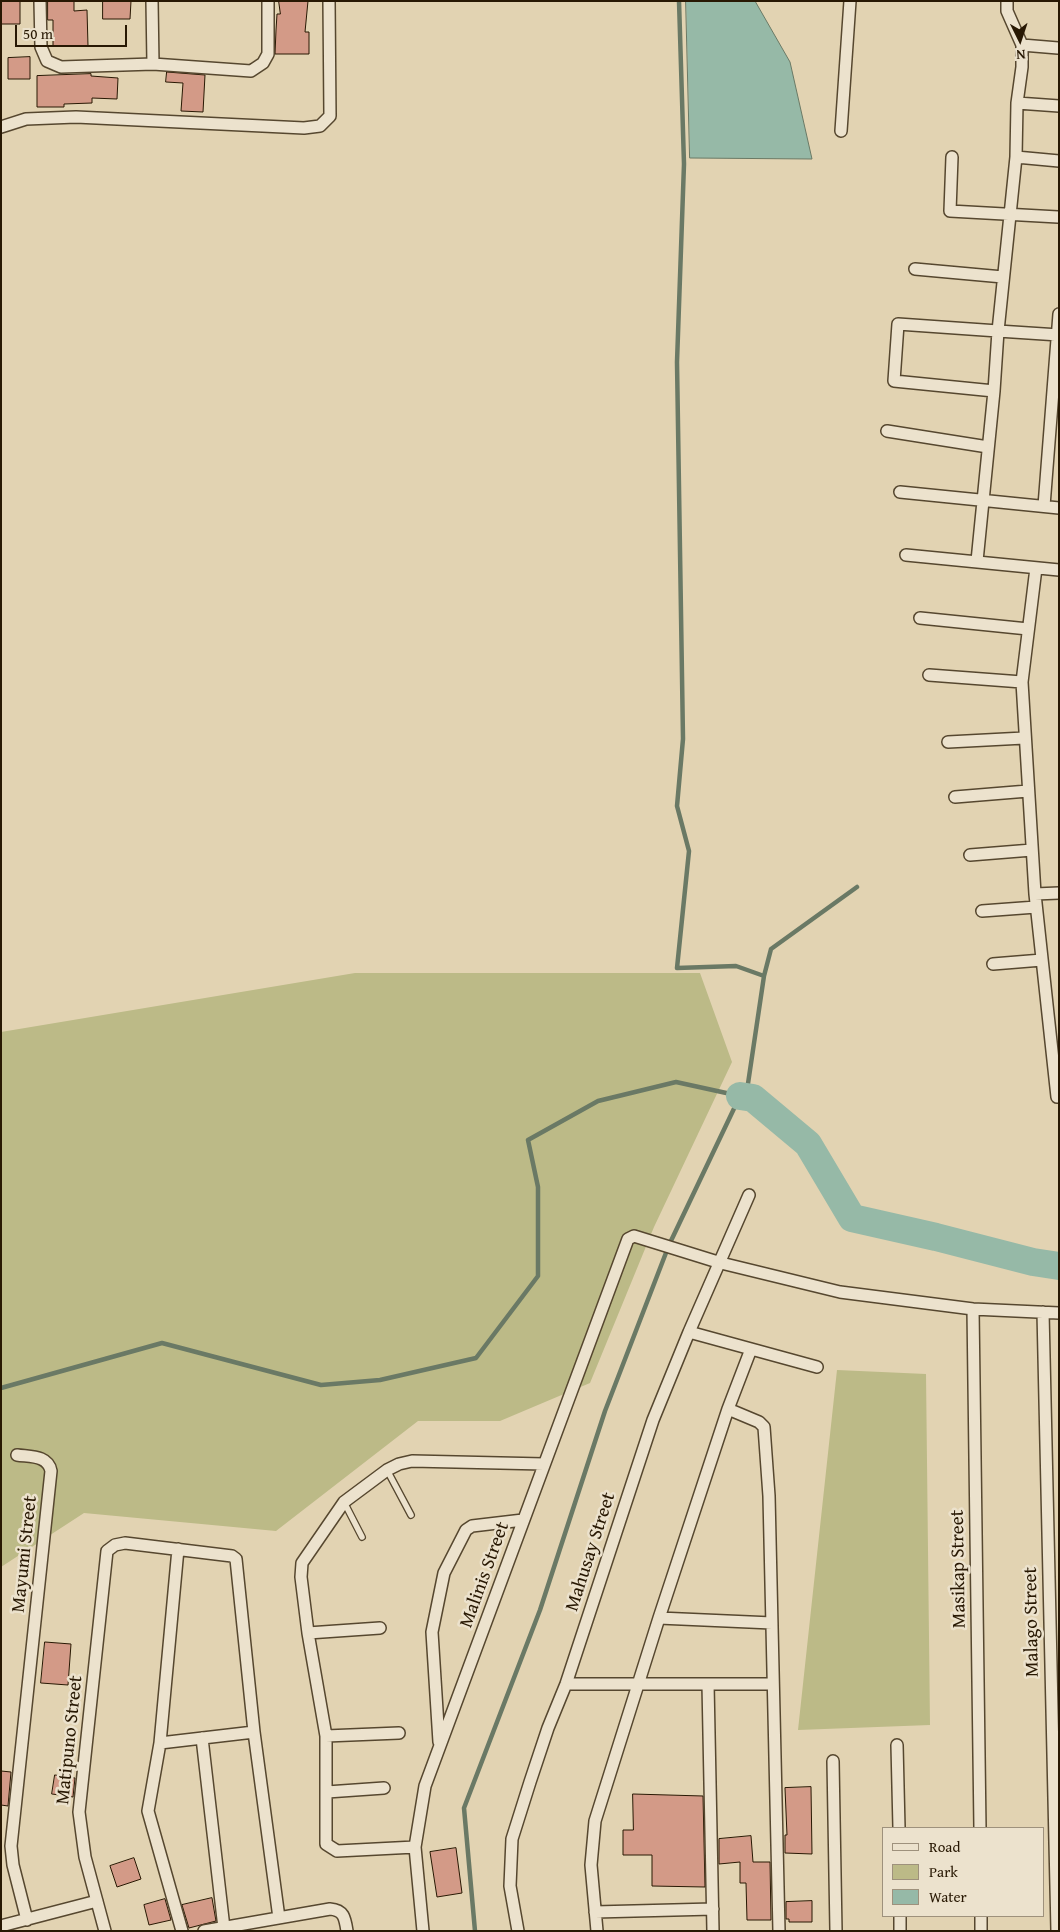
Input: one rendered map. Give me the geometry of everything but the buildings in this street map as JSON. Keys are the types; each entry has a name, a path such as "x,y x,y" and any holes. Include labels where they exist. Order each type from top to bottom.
{"street":[{"path":"40,1 40,47 47,61 61,67 153,64 251,70 263,64 268,54 268,1"},
{"path":"152,1 153,64"},
{"path":"1,127 26,119 76,118 304,128 320,126 330,116 329,1"},
{"path":"841,130 850,1"},
{"path":"977,561 1016,157 1017,103 1022,66 1022,45 1007,11 1007,1"},
{"path":"1022,45 1058,48"},
{"path":"1017,103 1059,106"},
{"path":"952,157 950,211 1058,217"},
{"path":"1016,157 1059,161"},
{"path":"915,269 1004,277"},
{"path":"1044,506 1059,314"},
{"path":"994,391 894,381 898,324 1058,335"},
{"path":"887,431 988,446"},
{"path":"900,492 1059,508"},
{"path":"906,555 1059,570"},
{"path":"1036,568 1022,682 1024,738 1036,907 1057,1097"},
{"path":"920,618 1028,629"},
{"path":"929,675 1022,682"},
{"path":"948,742 1024,738"},
{"path":"955,798 1028,791"},
{"path":"970,855 1032,850"},
{"path":"1035,894 1059,892"},
{"path":"982,911 1036,907"},
{"path":"993,964 1042,960"},
{"name":"Mahusay Street","path":"518,1931 510,1886 512,1839 548,1728 566,1684 653,1420 749,1195"},
{"name":"Malinis Street","path":"423,1931 415,1847 425,1786 628,1239 634,1236 721,1263"},
{"path":"721,1263 840,1292 972,1309 1059,1313"},
{"name":"Masikap Street","path":"972,1309 980,1827"},
{"name":"Malago Street","path":"1043,1312 1057,1931"},
{"path":"689,1332 817,1367"},
{"path":"597,1931 590,1865 595,1821 659,1618 728,1409 751,1348"},
{"path":"728,1409 759,1422 764,1427 769,1496 778,1931"},
{"name":"Mayumi Street","path":"16,1455 45,1460 50,1464 51,1470 11,1846 13,1865 27,1920"},
{"path":"415,1847 337,1851 326,1844 326,1736 308,1633 301,1577 302,1564 344,1502 387,1470 399,1464 412,1461 544,1464"},
{"path":"440,1746 431,1640 444,1573 466,1530 472,1526 524,1520"},
{"name":"Matipuno Street","path":"104,1931 85,1857 79,1812 107,1551 115,1545 125,1544 178,1550"},
{"path":"182,1931 148,1811 160,1743 178,1550 232,1556 236,1559 254,1732 279,1918"},
{"path":"659,1618 772,1623"},
{"path":"308,1633 380,1628"},
{"path":"566,1684 773,1684"},
{"path":"708,1684 713,1931"},
{"path":"160,1743 254,1732"},
{"path":"326,1736 399,1733"},
{"path":"202,1738 224,1928"},
{"path":"897,1745 899,1827"},
{"path":"833,1761 836,1931"},
{"path":"327,1792 384,1788"},
{"path":"1,1926 97,1901"},
{"path":"204,1931 330,1909 338,1910 343,1914 347,1931"},
{"path":"595,1912 713,1909"},
{"path":"900,1917 900,1931"},
{"path":"981,1917 981,1931"}],"lane":[{"path":"387,1470 411,1515"},
{"path":"344,1502 362,1537"}],"green space":[{"path":"355,973 700,973 732,1062 654,1227 590,1383 500,1421 418,1421 276,1531 84,1513 1,1567 1,1032"},
{"path":"837,1370 926,1374 930,1725 798,1730"}],"water":[{"path":"686,1 755,1 790,62 812,159 690,158"}],"waterway":[{"path":"679,1 684,164 677,362 683,739 677,806 689,851 677,968 736,966 764,976 746,1097"},
{"path":"764,976 771,949 857,887"},
{"path":"1,1388 162,1343 321,1385 380,1380 476,1358 538,1276 538,1187 528,1140 598,1101 676,1082 740,1096 669,1245 605,1411 540,1610 464,1808 475,1931"},
{"path":"740,1096 753,1098 808,1144 852,1218 1033,1262 1059,1266"}]}
